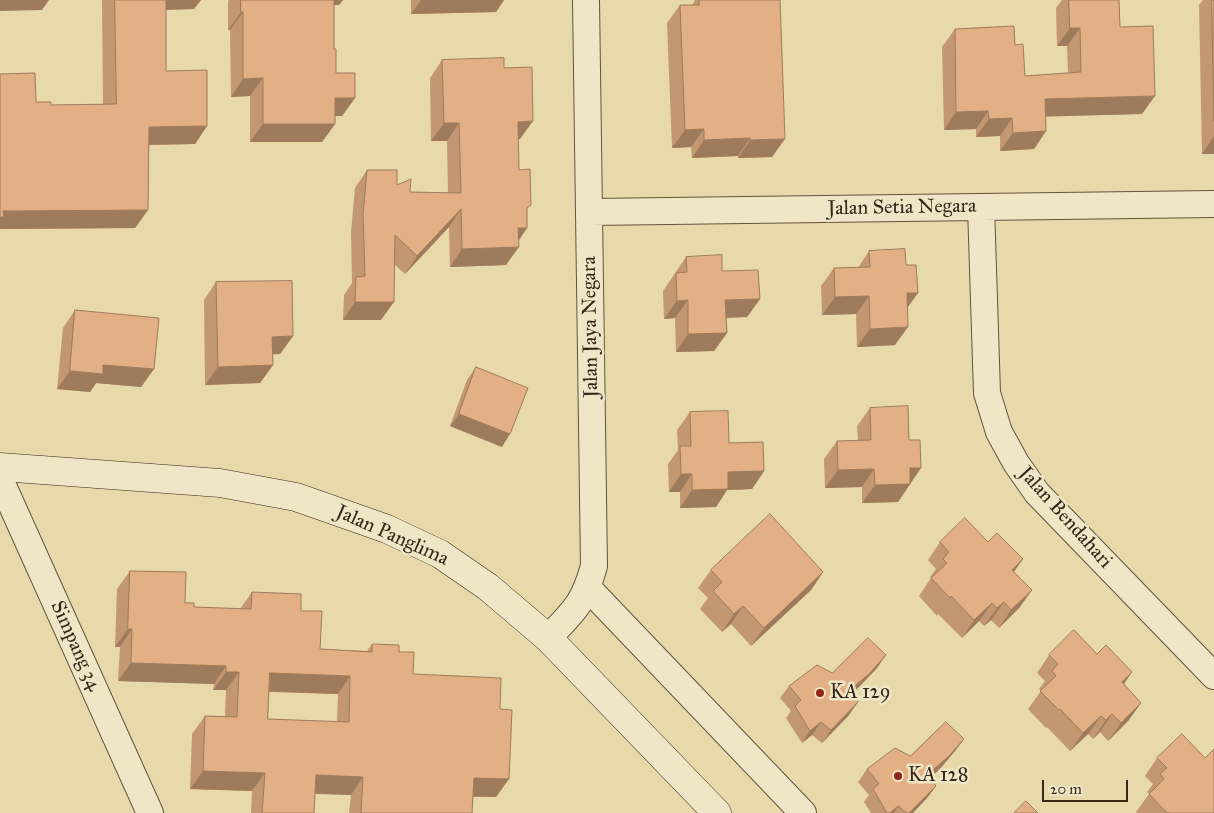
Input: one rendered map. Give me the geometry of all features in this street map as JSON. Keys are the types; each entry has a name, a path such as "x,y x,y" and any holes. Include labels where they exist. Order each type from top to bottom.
{"main road":[{"name":"Jalan Panglima","path":"0,467 220,483 306,500 388,529 440,554 488,587 548,638 717,813"}],"street":[{"name":"Jalan Jaya Negara","path":"548,638 577,608 588,588 594,566 586,0"},
{"name":"Jalan Setia Negara","path":"590,212 1214,204"},
{"name":"Jalan Bendahari","path":"981,207 987,393 999,432 1016,463 1038,493 1214,676"},
{"name":"Simpang 34","path":"0,479 150,813"},
{"path":"588,588 803,813"}],"building":[{"path":"115,0 166,0 166,71 207,70 207,126 149,127 148,210 3,211 4,217 0,217 0,74 35,73 36,102 51,102 51,105 116,104"},
{"path":"241,0 334,0 336,73 355,73 355,98 335,98 335,124 263,124 263,78 243,79 243,12 241,12"},
{"path":"699,0 780,0 785,139 704,140 704,129 685,130 680,5 699,5"},
{"path":"1069,0 1119,0 1120,27 1153,26 1155,96 1045,99 1046,131 1013,133 1012,118 989,119 988,111 956,112 955,29 1014,26 1015,45 1023,44 1025,76 1081,72 1080,28 1070,28"},
{"path":"1212,0 1214,0 1214,121"},
{"path":"504,58 504,68 532,67 533,121 518,122 519,170 530,169 531,205 527,208 527,228 518,228 519,247 462,249 461,209 417,256 395,235 394,302 355,302 356,277 365,276 363,214 367,170 397,170 397,185 411,179 410,192 461,193 459,123 444,123 442,60"},
{"path":"905,249 906,265 916,265 918,293 907,293 908,327 870,329 869,296 835,297 834,268 870,267 869,251"},
{"path":"722,255 722,271 758,270 760,299 725,300 727,333 688,334 688,300 677,301 676,273 687,272 686,257"},
{"path":"292,281 293,336 272,337 273,365 218,367 216,282"},
{"path":"75,310 159,318 154,369 103,365 103,374 70,371"},
{"path":"476,367 528,388 510,434 459,414"},
{"path":"908,406 909,440 920,440 921,468 910,468 910,484 875,485 874,469 838,470 837,441 871,440 870,408"},
{"path":"728,411 729,443 763,442 764,471 728,472 728,489 692,490 692,474 681,474 680,446 691,446 690,412"},
{"path":"770,514 823,572 764,628 743,606 734,614 713,591 722,582 711,570"},
{"path":"965,518 988,542 997,533 1023,559 1012,570 1032,590 1011,610 1004,602 997,608 992,603 974,620 931,578 947,563 943,559 949,552 940,542"},
{"path":"130,571 186,572 185,603 194,603 194,607 251,609 252,592 301,594 301,611 322,611 320,649 372,652 372,644 399,645 399,652 414,652 413,674 501,678 500,709 512,710 509,779 474,778 472,813 361,813 363,777 316,775 314,813 262,813 265,773 203,771 205,716 237,717 239,672 226,672 226,666 131,663 132,629 128,629","holes":["270,673 350,676 349,722 268,719"]},
{"path":"1074,630 1097,654 1106,645 1132,672 1122,682 1141,703 1121,723 1112,714 1106,720 1101,716 1083,733 1040,691 1056,676 1052,671 1058,664 1049,655"},
{"name":"KA 129","path":"868,638 886,655 869,674 850,690 858,702 831,730 821,722 810,731 795,706 801,700 789,686 817,665 832,673"},
{"name":"KA 128","path":"946,722 964,739 948,757 928,774 936,786 909,813 898,806 890,813 887,813 873,789 879,784 867,769 895,748 910,756"},
{"path":"1182,734 1205,758 1214,749 1214,813 1167,813 1149,794 1164,779 1160,774 1167,768 1157,758"},
{"path":"1026,801 1038,813 1014,813"}],"place":[{"name":"KA 129","path":"820,693"},
{"name":"KA 128","path":"898,776"}]}
